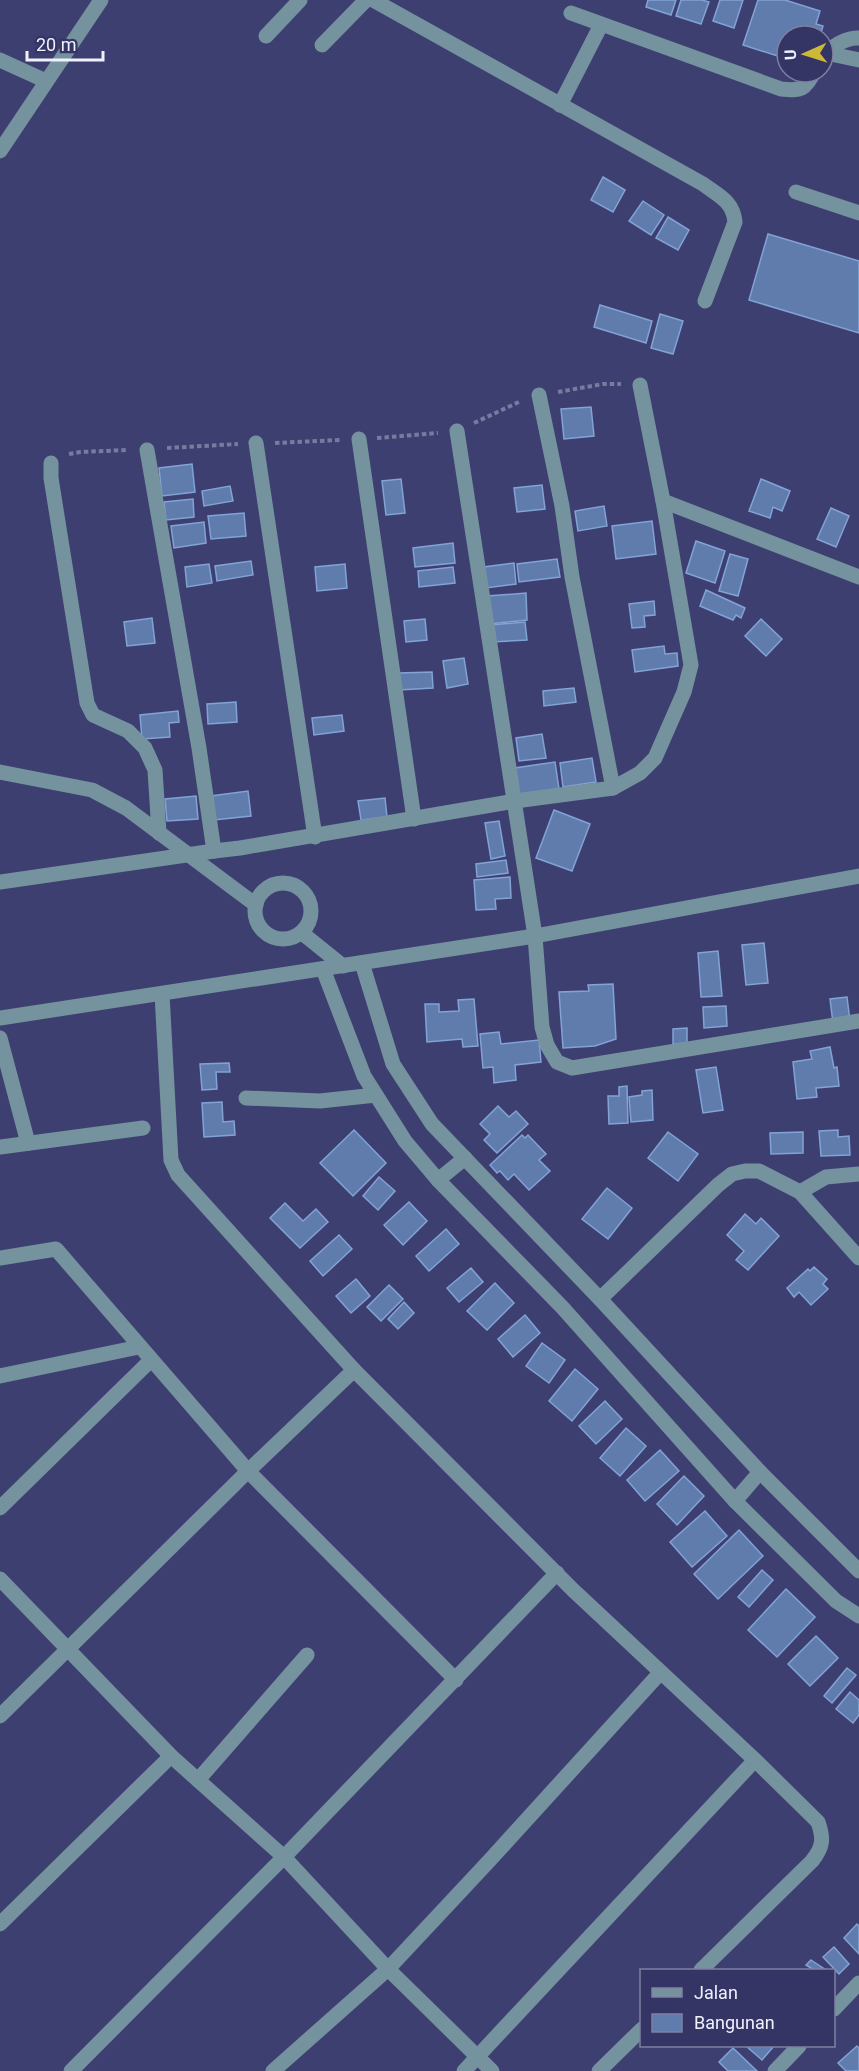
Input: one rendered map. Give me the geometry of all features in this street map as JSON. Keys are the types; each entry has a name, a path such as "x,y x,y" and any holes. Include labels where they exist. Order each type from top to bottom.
{"street":[{"path":"0,151 101,0"},
{"path":"266,36 300,0"},
{"path":"322,45 366,0"},
{"path":"373,0 703,184 724,199 734,210 735,222 705,301"},
{"path":"571,13 781,89 797,90 807,84"},
{"path":"560,105 601,25"},
{"path":"835,48 845,40 859,38"},
{"path":"835,57 859,60"},
{"path":"0,60 46,81"},
{"path":"796,192 859,213"},
{"path":"0,882 315,837 515,801 613,788 640,773 655,758 684,692 691,665 663,501 640,385"},
{"path":"539,395 562,506 572,577 613,788"},
{"path":"457,431 535,936 542,1028 547,1045 556,1062 572,1068 859,1022"},
{"path":"359,439 414,819"},
{"path":"256,443 315,837"},
{"path":"147,450 199,748 214,851"},
{"path":"51,464 51,478 87,703 93,715 128,731 146,748 155,770 159,833"},
{"path":"663,501 859,577"},
{"path":"0,772 92,790 126,808 256,905"},
{"path":"0,1017 535,936 859,876"},
{"path":"277,884 288,884 298,887 306,894 311,914 302,933 292,938 282,939 272,937 259,926 256,905 260,896 268,888 277,884"},
{"path":"302,933 343,966"},
{"path":"362,963 393,1064 432,1124 600,1299 759,1472 859,1571"},
{"path":"323,969 364,1076 405,1141 438,1180 562,1307 735,1501 836,1600 859,1616"},
{"path":"162,994 171,1160 178,1175 354,1370 557,1573 818,1822 823,1844 812,1861 703,1969"},
{"path":"0,1038 28,1143"},
{"path":"246,1098 320,1101 376,1095"},
{"path":"0,1147 143,1128"},
{"path":"438,1180 465,1158"},
{"path":"600,1299 718,1185 732,1174 745,1171 759,1171 800,1192 859,1258"},
{"path":"800,1192 826,1177 859,1174"},
{"path":"0,1258 56,1249 248,1471 456,1680"},
{"path":"0,1376 139,1347"},
{"path":"0,1508 151,1360"},
{"path":"0,1716 248,1471 354,1370"},
{"path":"735,1501 759,1472"},
{"path":"71,2071 284,1857 557,1573"},
{"path":"0,1579 171,1756 284,1857 388,1969 492,2071"},
{"path":"198,1780 308,1655"},
{"path":"273,2071 388,1969 489,1862 660,1673"},
{"path":"0,1924 171,1756"},
{"path":"464,2071 755,1760"},
{"path":"835,2008 859,1983"},
{"path":"599,2071 640,2031"},
{"path":"775,2071 798,2047"}],"path":[{"path":"51,464 63,455 80,452 404,437 457,431 511,405 539,395 603,384 640,385"}],"building":[{"path":"648,0 676,0 671,15 646,7"},
{"path":"681,0 709,2 701,24 676,16"},
{"path":"720,0 743,0 734,28 713,21"},
{"path":"758,0 785,0 820,11 816,24 775,24 775,55 743,45"},
{"path":"603,177 625,190 613,212 591,200"},
{"path":"643,201 664,215 651,235 629,221"},
{"path":"668,217 689,230 678,250 656,238"},
{"path":"768,234 859,261 859,333 749,300"},
{"path":"600,305 652,321 646,343 594,327"},
{"path":"660,314 683,321 673,354 651,348"},
{"path":"591,407 594,436 564,439 561,409"},
{"path":"192,464 195,492 162,496 159,468"},
{"path":"401,479 405,513 386,515 382,481"},
{"path":"761,479 790,491 782,511 773,507 770,518 749,511"},
{"path":"542,485 545,509 517,512 514,488"},
{"path":"230,486 233,501 204,506 202,491"},
{"path":"193,499 194,517 166,520 164,502"},
{"path":"604,506 607,526 578,531 575,511"},
{"path":"831,508 849,516 836,547 817,539"},
{"path":"244,513 246,536 211,539 208,516"},
{"path":"652,521 656,554 616,559 612,526"},
{"path":"204,522 206,543 174,548 171,526"},
{"path":"696,541 725,551 715,583 686,573"},
{"path":"453,543 455,563 415,567 413,548"},
{"path":"730,554 748,559 738,596 719,591"},
{"path":"557,559 560,577 519,582 517,564"},
{"path":"251,561 253,575 217,581 215,566"},
{"path":"514,563 516,584 486,588 484,567"},
{"path":"209,564 212,583 187,587 185,567"},
{"path":"345,564 347,588 317,591 315,567"},
{"path":"453,567 455,583 419,587 418,571"},
{"path":"706,590 745,608 741,618 736,615 733,620 700,606"},
{"path":"526,593 527,620 489,624 487,596"},
{"path":"654,601 655,615 644,616 645,627 632,628 629,604"},
{"path":"152,618 155,643 127,646 124,622"},
{"path":"425,619 427,640 406,642 404,621"},
{"path":"761,619 782,639 766,656 745,636"},
{"path":"525,622 527,640 492,642 490,625"},
{"path":"664,646 665,654 677,653 678,666 635,672 632,650"},
{"path":"464,658 468,684 447,688 443,661"},
{"path":"432,672 433,688 399,690 399,673"},
{"path":"574,688 576,702 544,706 543,691"},
{"path":"236,702 237,722 208,724 207,704"},
{"path":"178,711 179,722 169,723 170,737 142,739 140,715"},
{"path":"342,715 344,731 314,735 312,718"},
{"path":"542,734 546,758 519,761 516,738"},
{"path":"592,758 596,782 563,787 560,763"},
{"path":"555,762 559,789 519,795 515,768"},
{"path":"248,791 251,816 214,820 211,796"},
{"path":"196,796 198,819 167,821 165,799"},
{"path":"385,798 387,817 361,820 358,801"},
{"path":"554,810 590,824 572,871 536,858"},
{"path":"499,821 505,856 491,859 485,823"},
{"path":"506,860 508,873 477,877 476,864"},
{"path":"510,877 511,898 495,899 496,909 476,910 474,880"},
{"path":"764,943 768,983 746,985 742,945"},
{"path":"718,951 722,996 701,997 698,953"},
{"path":"613,984 616,1039 595,1046 563,1048 559,992 589,991 588,985"},
{"path":"847,997 850,1021 833,1023 830,999"},
{"path":"474,999 478,1046 463,1047 462,1039 427,1042 425,1004 439,1004 439,1012 459,1011 458,1000"},
{"path":"726,1006 727,1026 704,1028 703,1007"},
{"path":"687,1028 687,1043 673,1044 673,1029"},
{"path":"499,1032 501,1044 539,1040 541,1062 515,1065 516,1080 494,1083 493,1067 483,1068 480,1034"},
{"path":"830,1047 834,1068 837,1067 839,1086 816,1088 817,1097 797,1099 793,1062 812,1059 810,1051"},
{"path":"229,1063 230,1072 216,1072 217,1089 202,1090 200,1064"},
{"path":"716,1067 723,1110 703,1113 696,1070"},
{"path":"627,1086 628,1123 609,1124 608,1096 619,1096 619,1087"},
{"path":"652,1090 653,1120 631,1122 629,1097 642,1095 642,1091"},
{"path":"222,1102 223,1122 234,1121 235,1135 204,1137 202,1103"},
{"path":"498,1106 509,1117 516,1111 528,1124 497,1153 484,1140 490,1134 480,1124"},
{"path":"354,1130 386,1163 353,1196 320,1163"},
{"path":"838,1130 838,1137 849,1136 850,1155 821,1156 819,1131"},
{"path":"668,1132 698,1154 678,1181 648,1158"},
{"path":"803,1132 803,1153 771,1154 770,1133"},
{"path":"522,1135 525,1138 528,1135 546,1154 539,1160 550,1171 529,1190 514,1174 508,1180 490,1165"},
{"path":"379,1177 395,1191 378,1210 363,1196"},
{"path":"607,1188 632,1208 608,1239 582,1219"},
{"path":"409,1202 427,1221 403,1245 384,1225"},
{"path":"285,1203 303,1221 316,1209 328,1222 300,1248 270,1218"},
{"path":"745,1214 756,1224 761,1218 779,1236 748,1270 736,1260 744,1251 727,1235"},
{"path":"446,1229 459,1244 429,1271 416,1256"},
{"path":"339,1235 352,1249 323,1276 310,1261"},
{"path":"814,1267 827,1279 823,1284 828,1289 811,1305 799,1292 794,1297 787,1288 808,1269 810,1271"},
{"path":"471,1268 483,1282 459,1302 447,1288"},
{"path":"356,1279 370,1296 351,1313 336,1296"},
{"path":"495,1283 514,1303 487,1330 467,1311"},
{"path":"389,1285 403,1299 381,1321 367,1307"},
{"path":"404,1302 414,1313 398,1329 388,1319"},
{"path":"525,1315 540,1333 513,1357 498,1339"},
{"path":"542,1343 565,1360 549,1383 526,1366"},
{"path":"575,1369 598,1389 572,1421 549,1401"},
{"path":"605,1401 622,1419 596,1444 579,1426"},
{"path":"626,1428 646,1446 620,1476 600,1458"},
{"path":"660,1450 679,1471 645,1501 627,1480"},
{"path":"684,1476 704,1496 677,1525 657,1504"},
{"path":"705,1511 727,1536 692,1567 670,1542"},
{"path":"739,1530 763,1556 718,1599 694,1574"},
{"path":"762,1570 773,1580 749,1607 738,1597"},
{"path":"786,1589 815,1617 777,1657 748,1630"},
{"path":"816,1636 838,1658 810,1686 788,1664"},
{"path":"847,1668 856,1675 832,1703 824,1696"},
{"path":"850,1692 859,1700 859,1715 853,1723 836,1709"},
{"path":"857,1924 859,1926 859,1954 844,1938"},
{"path":"834,1947 849,1964 839,1974 823,1957"},
{"path":"811,1960 824,1969 812,1969 806,1965"},
{"path":"857,2046 859,2048 859,2071 846,2071 838,2063"},
{"path":"747,2047 773,2047 762,2060"},
{"path":"733,2048 757,2071 728,2071 719,2062"}]}
